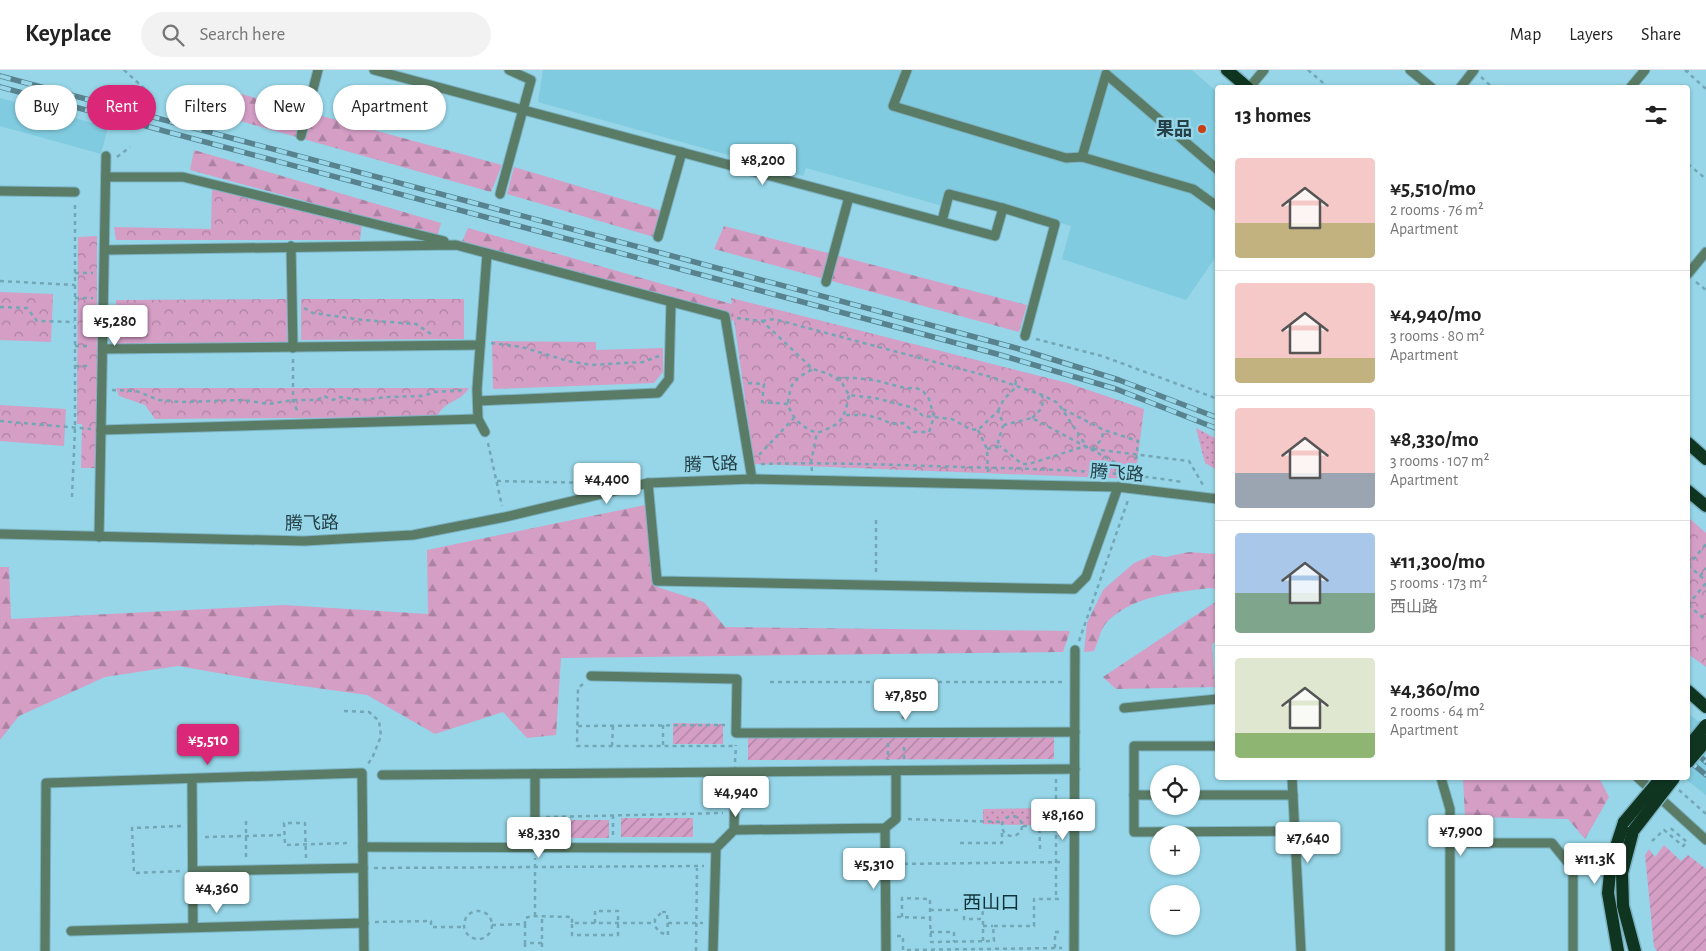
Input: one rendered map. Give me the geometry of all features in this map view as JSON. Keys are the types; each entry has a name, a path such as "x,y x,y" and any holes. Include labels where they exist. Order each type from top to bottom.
{"main road":[{"path":"1226,70 1245,85"},
{"path":"1690,445 1706,458"},
{"path":"1690,494 1706,506"},
{"path":"1690,693 1706,707"},
{"path":"1690,745 1706,725"},
{"path":"1690,760 1706,741"},
{"path":"1618,951 1608,893 1610,862 1628,826 1660,780"},
{"path":"1635,951 1623,906 1622,873 1628,826 1676,783"}],"street":[{"path":"300,136 318,70"},
{"path":"374,70 995,236 1002,208"},
{"path":"509,70 531,80"},
{"path":"500,194 522,109 535,70"},
{"path":"907,70 893,106 1066,158 1082,157 1193,189 1215,205"},
{"path":"1252,85 1264,70"},
{"path":"1410,70 1428,85"},
{"path":"1462,85 1474,70"},
{"path":"1633,85 1646,70"},
{"path":"1082,157 1106,74 1215,167"},
{"path":"658,237 682,152"},
{"path":"99,537 106,156"},
{"path":"106,177 183,177 456,244 487,254 725,316 752,479"},
{"path":"0,191 75,192"},
{"path":"942,221 949,194 1054,224 1025,336"},
{"path":"826,282 849,197"},
{"path":"105,250 456,244"},
{"path":"291,246 292,348"},
{"path":"1690,272 1706,252"},
{"path":"485,432 478,419 478,389 487,254"},
{"path":"478,401 658,393 669,379 671,302"},
{"path":"103,348 292,348 480,345"},
{"path":"101,430 478,419"},
{"name":"腾飞路","path":"0,534 304,540 413,535 505,517 648,483 752,479 1118,487 1215,499"},
{"path":"648,483 657,581 1074,589 1086,577 1118,487"},
{"path":"1074,951 1075,650"},
{"path":"591,676 737,679 736,729 1075,732"},
{"path":"1124,708 1215,699"},
{"path":"1215,746 1134,746 1134,832 1294,831"},
{"path":"382,775 1075,770"},
{"path":"714,951 716,848 734,830 885,828 896,819 896,771"},
{"path":"734,830 735,772"},
{"path":"45,951 46,783 362,773 364,951"},
{"path":"535,774 535,847"},
{"path":"192,779 193,927"},
{"path":"1292,780 1300,951"},
{"path":"1442,780 1450,809 1450,951"},
{"path":"1640,780 1706,840"},
{"path":"1134,795 1150,795"},
{"path":"1200,795 1293,795"},
{"path":"885,828 886,951"},
{"path":"1450,843 1552,843 1573,869 1573,951"},
{"path":"363,847 716,848"},
{"path":"193,871 363,868"},
{"path":"71,931 364,923"}],"path":[{"path":"124,70 140,85"},
{"path":"1308,70 1326,85"},
{"path":"1685,70 1692,70"},
{"path":"1685,70 1706,89"},
{"path":"1690,166 1706,179"},
{"path":"72,497 75,428 75,192"},
{"path":"75,273 104,273"},
{"path":"0,281 75,285"},
{"path":"75,298 104,298"},
{"path":"0,307 27,308 36,321 75,322"},
{"path":"725,316 762,321 774,319 991,376 1058,403 1087,447"},
{"path":"762,321 813,370 829,374 842,383 849,395 845,415 834,427 817,433 807,429 794,418 791,415 788,404 791,386 800,377 813,370"},
{"path":"1025,336 1102,356 1215,398"},
{"path":"75,346 103,348"},
{"path":"292,348 293,400 300,424"},
{"path":"75,366 102,366"},
{"path":"835,378 874,380 904,388 916,388 923,391 929,399 934,417 929,432 914,432 903,424 892,424 866,415 845,415"},
{"path":"978,430 998,411 1004,399 1015,388 1016,380"},
{"path":"746,383 764,384 762,402 788,404"},
{"path":"102,389 136,392 159,400 173,402 242,400 269,404 293,400 317,400 324,396 333,400 340,397 361,400 423,396 436,392 478,389"},
{"path":"849,395 875,398 914,408 923,416 952,419 970,429 978,430"},
{"path":"1004,425 1032,418 1041,411 1044,405 1042,395"},
{"path":"1061,408 1104,430 1138,440 1135,474"},
{"path":"998,411 1004,425 998,442 1000,446 1022,464 1029,464 1087,447"},
{"path":"750,465 794,418"},
{"path":"1032,418 1139,476 1187,483"},
{"path":"0,421 101,430"},
{"path":"978,430 987,449 988,485"},
{"path":"1092,449 1101,440 1104,430"},
{"path":"813,480 811,462 817,433"},
{"path":"490,446 505,517"},
{"path":"987,449 1000,446"},
{"path":"1092,449 1190,461 1203,485"},
{"path":"750,465 811,462 1135,474"},
{"path":"1139,476 1151,491"},
{"path":"497,481 600,483"},
{"path":"1195,484 1210,486"},
{"path":"1075,650 1132,489"},
{"path":"876,520 876,585"},
{"path":"1690,564 1706,544"},
{"path":"1690,568 1706,582 1690,602"},
{"path":"1700,576 1706,568"},
{"path":"1690,607 1706,620"},
{"path":"591,676 578,688 577,746 736,746 735,772"},
{"path":"770,682 1066,682 1066,690"},
{"path":"902,682 903,724"},
{"path":"344,711 369,712 379,721 381,736 374,756 362,773"},
{"path":"612,746 613,725"},
{"path":"577,726 663,725 736,729"},
{"path":"663,725 663,746"},
{"path":"1056,770 1056,899"},
{"path":"1676,783 1706,814"},
{"path":"1040,849 1039,810 1056,810"},
{"path":"535,817 734,813"},
{"path":"613,815 613,848"},
{"path":"960,843 1002,843 1002,829 1003,822 1006,818 1012,816 1021,820 1020,833 1014,836 1007,835 1002,829"},
{"path":"896,819 1003,822"},
{"path":"246,821 246,859"},
{"path":"306,858 306,845 305,823 284,824 285,845 306,845 347,843"},
{"path":"192,826 132,828 134,873 193,871"},
{"path":"1022,826 1056,826"},
{"path":"1652,841 1664,830 1683,846 1688,842 1668,826"},
{"path":"205,837 285,835"},
{"path":"535,847 535,916"},
{"path":"885,864 1075,862"},
{"path":"363,868 696,867 715,864"},
{"path":"696,867 696,951"},
{"path":"902,917 902,898 930,899 931,942 994,942 993,926"},
{"path":"983,926 1034,926 1034,899 1074,899"},
{"path":"983,919 964,920 963,900 982,900 983,919 983,942"},
{"path":"930,910 964,910"},
{"path":"477,911 486,914 492,925 489,934 481,940 467,936 463,927 468,914 477,911"},
{"path":"526,951 525,918 535,916 572,917 572,935 618,935 618,911 595,911 595,923"},
{"path":"662,912 667,912 668,923 668,935 659,932 655,919 662,912"},
{"path":"542,916 542,951"},
{"path":"886,917 930,918"},
{"path":"386,921 432,921 431,927 463,927"},
{"path":"572,923 655,923"},
{"path":"668,923 714,923"},
{"path":"492,925 525,924"},
{"path":"930,932 954,932 954,942"},
{"path":"1055,932 1055,948"},
{"path":"903,936 902,950 1063,948 1063,951"},
{"path":"526,943 542,943"}],"shaded area":[{"path":"543,70 1192,70 1215,90 1215,258 1186,300 1062,259 1071,226 947,189 943,206 806,168 803,176 538,102"},
{"path":"0,98 15,102 15,130 77,130 77,119 87,121 87,130 107,130 101,154 0,126"},
{"path":"1690,715 1706,728 1706,795 1687,780 1690,780"}],"green space":[{"path":"245,95 255,98 255,125 245,122"},
{"path":"323,116 333,119 333,130 374,130 502,165 491,192 272,130 323,130"},
{"path":"194,150 441,223 437,237 190,170"},
{"path":"514,167 662,211 654,237 507,194"},
{"path":"212,189 362,224 360,240 116,240 114,227 211,229"},
{"path":"724,226 1027,305 1019,332 714,249"},
{"path":"468,228 742,307 739,321 720,320 461,244"},
{"path":"97,236 97,468 81,468 82,424 77,424 78,237"},
{"path":"0,292 53,294 51,342 0,340"},
{"path":"731,298 1068,383 1144,409 1135,479 754,464"},
{"path":"287,299 287,346 116,347 116,300"},
{"path":"301,299 464,299 464,339 301,340"},
{"path":"492,341 596,342 596,350 663,348 663,372 654,383 493,389"},
{"path":"116,388 469,388 465,393 444,407 437,417 155,419 145,405 119,396"},
{"path":"0,405 66,409 64,446 0,441"},
{"path":"1196,428 1215,438 1215,469 1205,463"},
{"path":"645,505 657,587 704,602 725,627 1070,631 1063,652 561,658 556,735 527,738 503,712 435,734 367,695 259,680 178,666 105,677 19,716 0,740 0,567 9,567 11,619 284,605 428,614 427,550"},
{"path":"1690,519 1706,533 1706,667 1690,655"},
{"path":"1189,552 1215,554 1215,589 1168,594 1128,606 1106,623 1094,651 1084,652 1087,623 1103,590 1134,563 1153,555 1166,557"},
{"path":"1215,602 1215,641 1212,645 1215,687 1116,689 1103,677"},
{"path":"673,723 723,724 723,744 673,744"},
{"path":"748,737 1054,737 1054,759 748,760"},
{"path":"1463,780 1600,780 1609,797 1585,839 1568,819 1465,817"},
{"path":"1059,808 1059,826 983,824 983,809"},
{"path":"621,818 693,818 693,837 621,837"},
{"path":"542,820 609,820 609,838 542,838"},
{"path":"1664,845 1681,861 1688,855 1706,869 1706,951 1657,951 1654,947 1645,855 1649,849 1655,857"}],"railway":[{"path":"0,76 1016,348 1119,380 1215,417"},
{"path":"0,87 997,354 1116,389 1215,428"},
{"path":"1690,748 1706,762"},
{"path":"1690,762 1706,775"}],"place":[{"name":"果品","path":"1202,129"}],"district":[{"name":"西山口","path":"991,902"}]}
